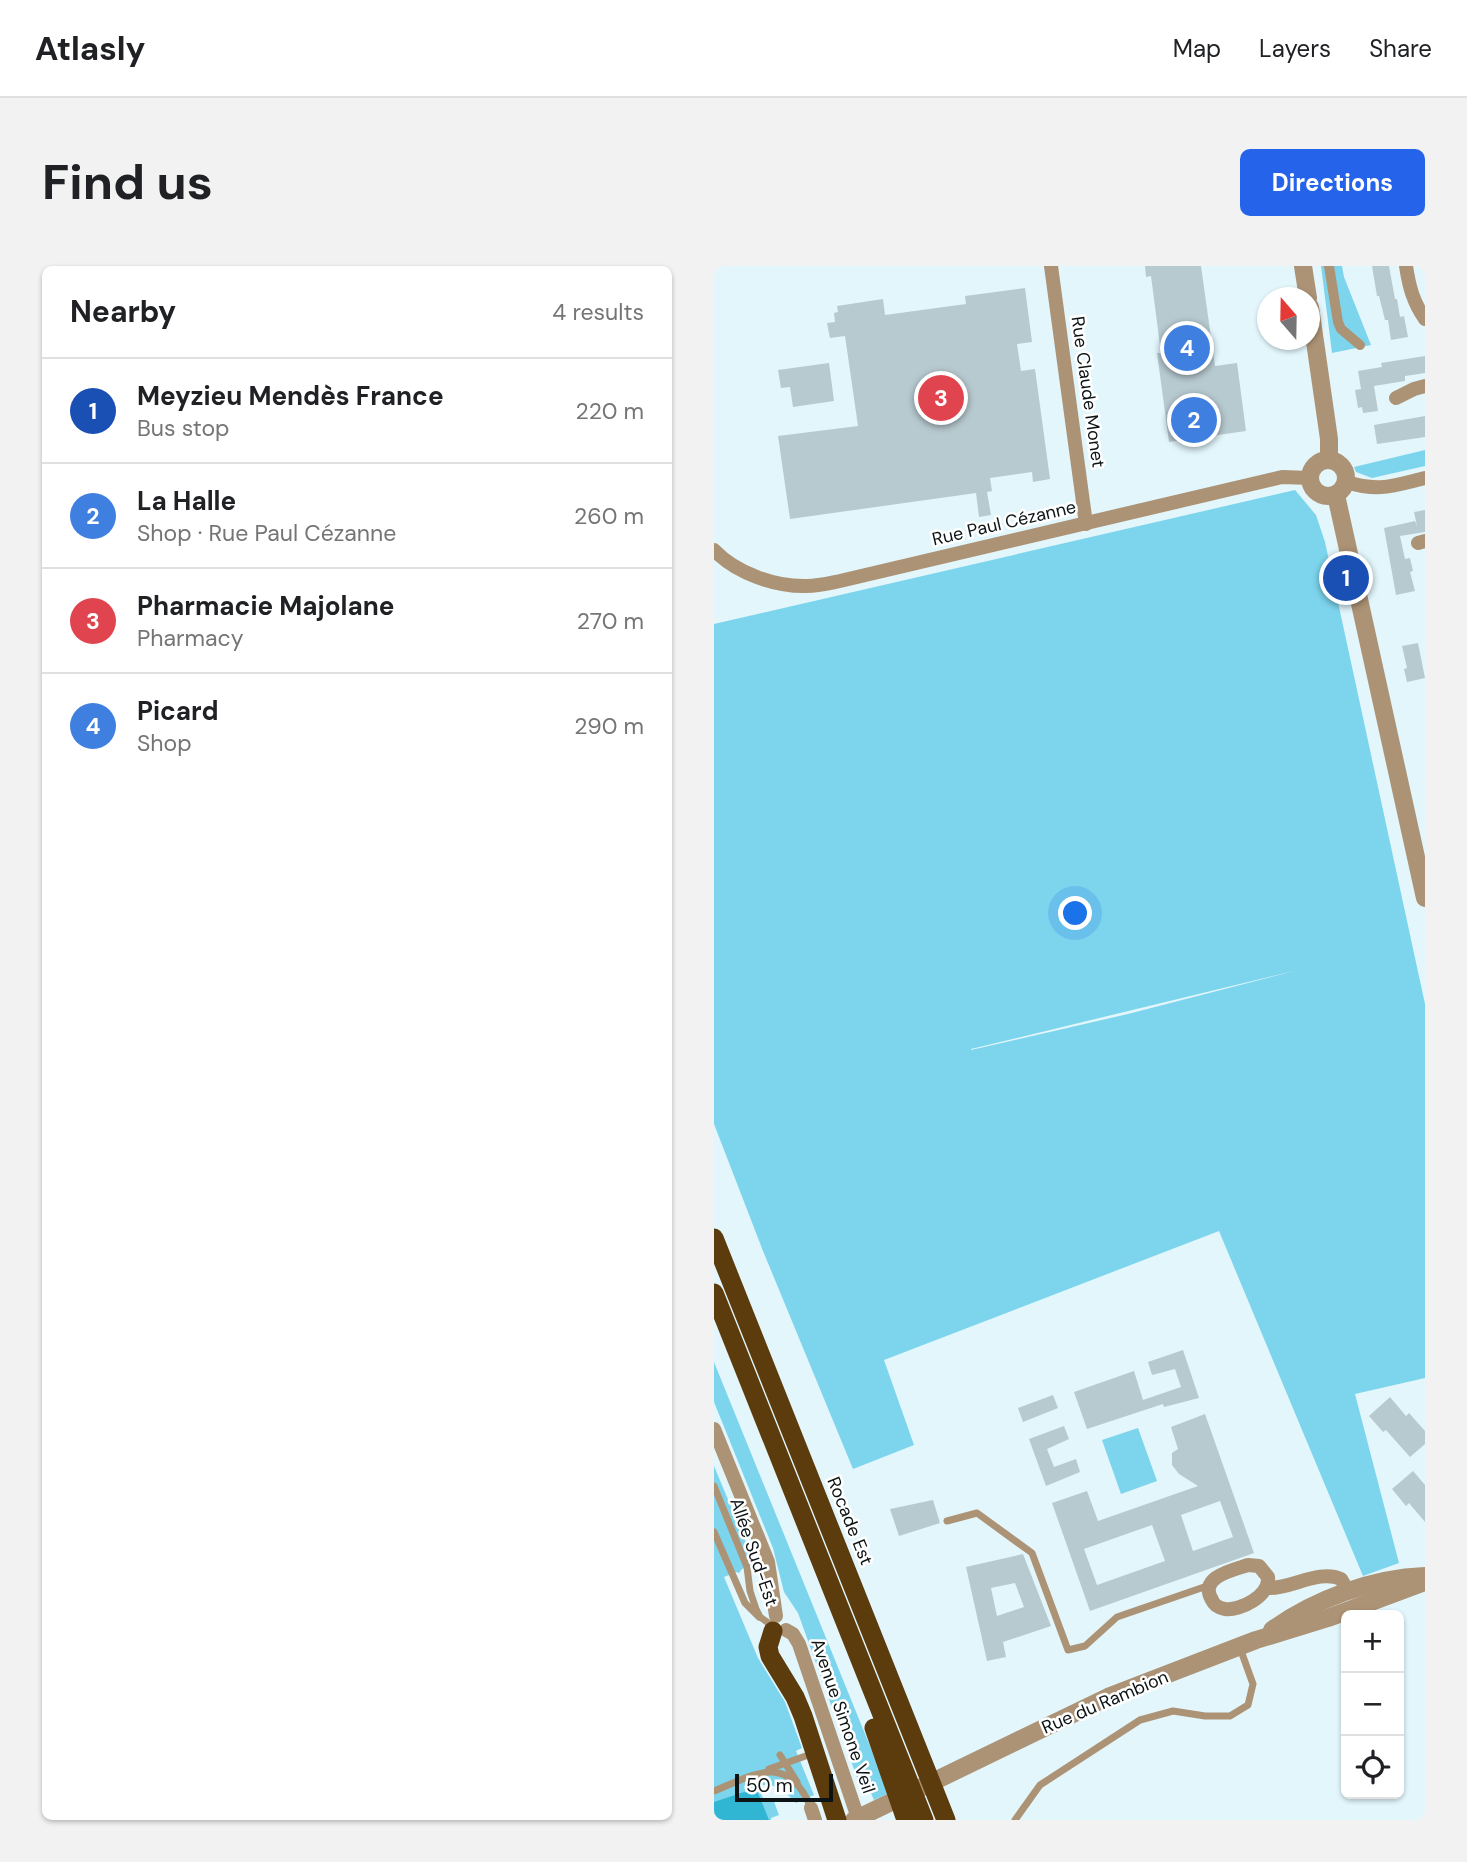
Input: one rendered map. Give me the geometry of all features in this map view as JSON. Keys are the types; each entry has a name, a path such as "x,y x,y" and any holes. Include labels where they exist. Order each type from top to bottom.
{"highway":[{"name":"Rocade Est","path":"714,1238 946,1820"},
{"path":"714,1293 924,1820"},
{"path":"773,1624 768,1647 770,1656 795,1697 836,1820"},
{"path":"869,1680 864,1698 906,1820"}],"street":[{"name":"Rue Claude Monet","path":"1051,266 1086,524"},
{"path":"1303,266 1306,287"},
{"path":"1329,266 1341,330 1360,345"},
{"path":"1406,266 1409,289 1425,319"},
{"path":"1316,350 1329,439 1329,460"},
{"path":"1396,398 1425,386"},
{"path":"1425,478 1376,488 1341,488 1330,496 1318,494 1313,489 1310,478 1314,467 1329,460 1335,461 1344,470 1341,488 1425,898"},
{"name":"Rue Paul Cézanne","path":"715,552 746,571 771,582 807,586 840,581 1282,477 1310,478"},
{"name":"Avenue Simone Veil","path":"714,1429 768,1562 774,1588 773,1624 793,1634 799,1644 856,1819"},
{"path":"1252,1564 1265,1571 1268,1588 1258,1598 1227,1609 1214,1604 1210,1598 1210,1585 1218,1575 1252,1564"},
{"path":"1268,1588 1282,1589 1326,1575 1341,1579 1349,1591"},
{"name":"Rue du Rambion","path":"1248,1644 1302,1611 1349,1591 1401,1578 1425,1576"},
{"name":"Rue du Rambion","path":"856,1819 1108,1697 1425,1581"}],"lane":[{"name":"Allée Sud-Est","path":"714,1486 747,1567 750,1591 773,1624"},
{"path":"947,1521 978,1513 1032,1553 1068,1650 1085,1646 1117,1617 1210,1585"},
{"path":"714,1532 745,1603 773,1624"},
{"path":"1015,1820 1040,1785 1140,1720 1173,1711 1205,1716 1230,1716 1248,1705 1253,1684 1248,1644"},
{"path":"714,1791 815,1753"},
{"path":"780,1755 802,1788 813,1814"},
{"path":"765,1770 784,1775 802,1788"}],"shaded area":[{"path":"1321,266 1342,266 1371,345 1332,353"},
{"path":"1425,450 1425,466 1372,478 1356,472 1354,467"},
{"path":"1295,490 1316,515 1325,542 1425,1004 1425,1378 1355,1394 1399,1563 1363,1576 1219,1231 884,1360 914,1445 853,1469 714,1124 714,624","holes":["1298,970 1128,1014 971,1050"]},
{"path":"714,1362 889,1793 874,1800 870,1791 863,1794 798,1613 784,1592 773,1548 714,1402"},
{"path":"1138,1428 1157,1481 1121,1494 1102,1440"},
{"path":"714,1466 755,1564 739,1573 724,1577 758,1658 785,1702 802,1748 796,1751 814,1795 796,1803 775,1786 759,1786 764,1802 773,1799 779,1815 771,1820 714,1820"},
{"path":"756,1788 769,1820 714,1820 714,1802"}],"building":[{"path":"1145,266 1201,266 1215,366 1237,363 1246,431 1169,442 1157,353 1161,353 1151,276 1146,277"},
{"path":"1372,266 1389,266 1395,299 1400,317 1404,316 1408,337 1391,340 1388,320 1385,320 1377,296"},
{"path":"1025,288 1032,342 1017,344 1021,371 1035,369 1050,479 1033,482 1032,472 990,478 992,491 987,492 991,515 979,517 976,493 790,519 778,436 858,426 845,336 830,338 827,323 835,322 834,313 838,312 837,306 883,299 885,315 966,304 965,296"},
{"path":"1425,356 1425,373 1405,376 1405,381 1374,386 1378,411 1363,413 1362,407 1358,408 1355,390 1361,389 1358,371 1382,367 1381,363"},
{"path":"829,363 834,401 793,407 790,387 781,388 778,370"},
{"path":"1425,416 1425,437 1377,444 1374,425"},
{"path":"1425,510 1425,532 1400,536 1405,559 1410,558 1415,591 1396,595 1384,528 1415,521 1417,526 1414,512"},
{"path":"1418,643 1425,678 1407,682 1402,646"},
{"path":"1183,1350 1199,1398 1164,1407 1163,1404 1087,1429 1074,1392 1134,1371 1143,1400 1181,1387 1175,1369 1152,1375 1148,1362"},
{"path":"1053,1395 1058,1408 1023,1422 1018,1408"},
{"path":"1390,1397 1406,1416 1409,1413 1425,1431 1425,1444 1410,1457 1386,1430 1383,1432 1369,1416"},
{"path":"1205,1414 1254,1553 1090,1611 1052,1503 1087,1491 1098,1521 1198,1486 1179,1474 1172,1465 1172,1453 1178,1449 1171,1427","holes":["1220,1501 1233,1537 1193,1551 1181,1515","1152,1525 1165,1561 1097,1585 1084,1549"]},
{"path":"1064,1426 1069,1439 1047,1449 1054,1467 1076,1459 1080,1472 1046,1486 1029,1439"},
{"path":"1413,1471 1425,1485 1425,1522 1409,1503 1406,1506 1392,1489"},
{"path":"933,1500 940,1523 899,1536 890,1509"},
{"path":"1023,1554 1051,1626 1003,1642 1006,1657 987,1661 966,1567","holes":["1015,1583 1024,1607 997,1616 991,1588"]}],"place":[{"name":"Picard","path":"1187,348"},
{"name":"Pharmacie Majolane","path":"941,398"},
{"name":"La Halle","path":"1194,420"},
{"name":"Meyzieu Mendès France","path":"1346,578"}]}
